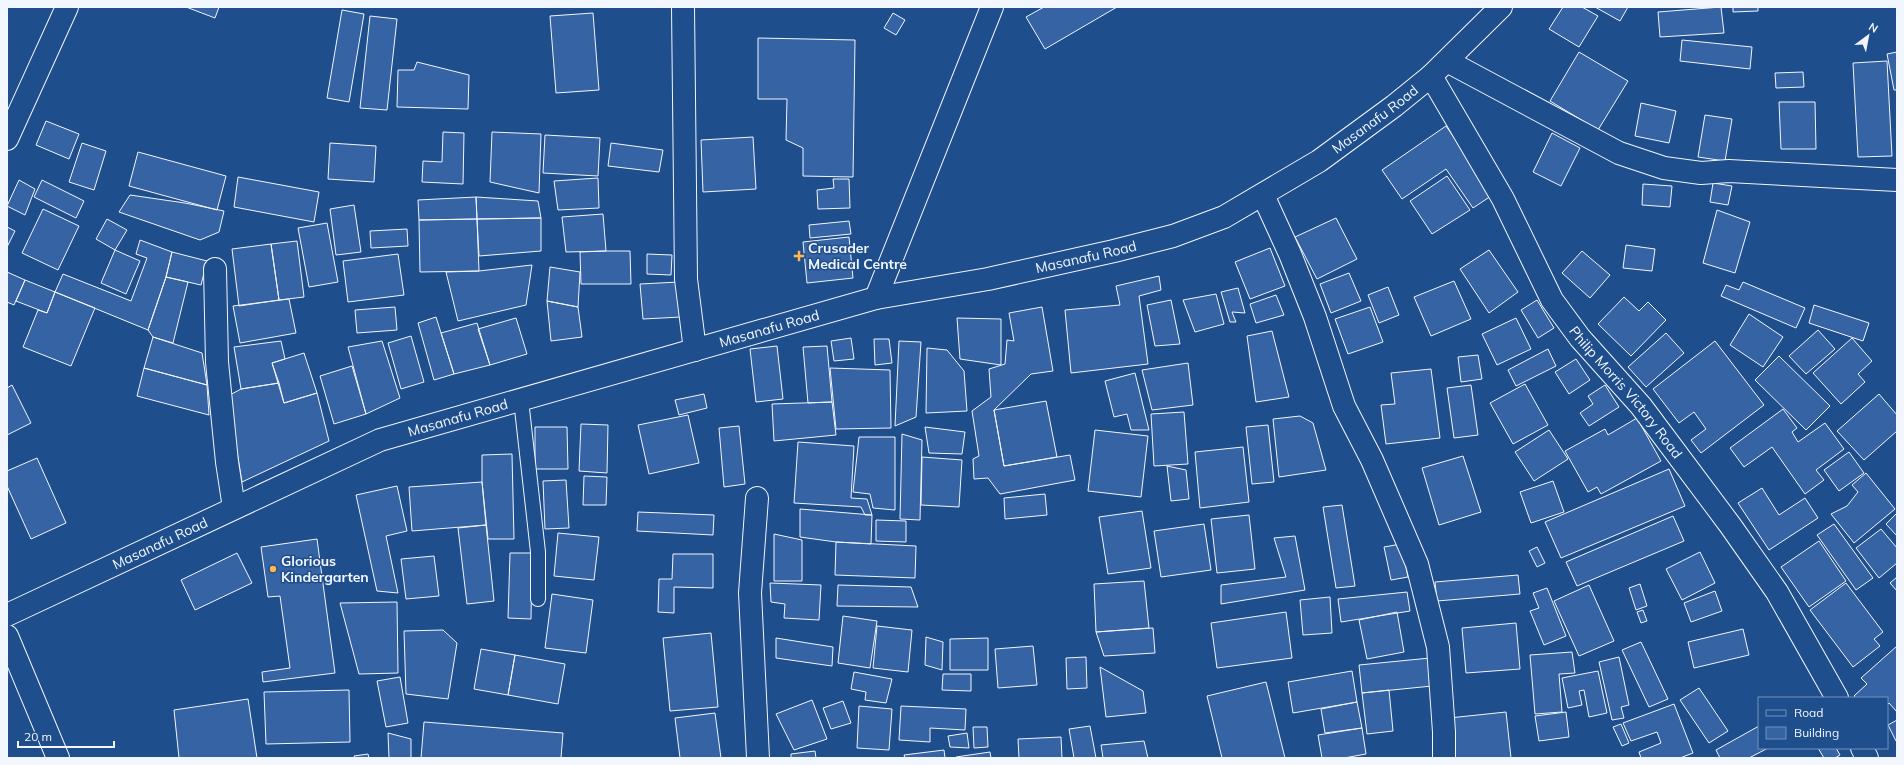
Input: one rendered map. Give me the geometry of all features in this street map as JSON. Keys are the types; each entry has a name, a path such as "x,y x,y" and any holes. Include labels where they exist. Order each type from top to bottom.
{"street":[{"path":"7,139 67,7"},
{"path":"683,7 686,279 695,350"},
{"path":"876,298 992,7"},
{"name":"Masanafu Road","path":"7,615 380,440 876,298 988,279 1174,236 1224,217 1319,161 1394,106 1431,76 1501,7"},
{"path":"1447,61 1619,153 1664,168 1701,173 1729,171 1897,180"},
{"name":"Philip Morris Victory Road","path":"1431,76 1503,199 1552,300 1580,338 1641,406 1730,524 1777,592 1836,697"},
{"path":"1263,195 1290,254 1315,316 1344,406 1372,460 1417,564 1438,647 1444,758"},
{"path":"215,269 217,362 234,508"},
{"path":"757,498 750,593 758,758"},
{"path":"7,636 58,758"},
{"path":"1862,749 1867,758"}],"lane":[{"path":"521,400 538,552 538,599"}],"building":[{"path":"186,7 219,7 215,18"},
{"path":"1044,7 1117,7 1045,49 1026,17"},
{"path":"1563,7 1582,7 1598,16 1579,47 1549,29"},
{"path":"1595,7 1628,7 1620,21"},
{"path":"1721,7 1724,33 1660,37 1658,12"},
{"path":"1733,7 1758,7 1758,11 1733,12"},
{"path":"342,10 364,14 349,102 327,98"},
{"path":"593,13 599,90 556,93 550,16"},
{"path":"893,13 905,20 896,35 884,28"},
{"path":"370,16 397,19 387,110 360,108"},
{"path":"758,38 855,40 853,177 803,176 803,148 786,140 787,99 758,99"},
{"path":"1682,40 1752,47 1750,69 1680,61"},
{"path":"1579,52 1628,81 1598,130 1550,101"},
{"path":"1897,52 1897,90 1894,90 1887,54"},
{"path":"1887,61 1892,156 1858,157 1853,63"},
{"path":"417,62 469,75 468,109 397,107 398,70 414,70"},
{"path":"1803,72 1804,87 1776,88 1775,73"},
{"path":"1779,102 1815,102 1816,149 1781,149"},
{"path":"1641,103 1676,111 1669,143 1635,136"},
{"path":"1705,115 1732,119 1725,161 1698,157"},
{"path":"46,121 79,134 69,159 36,145"},
{"path":"1446,126 1494,194 1473,208 1446,169 1402,199 1382,170"},
{"path":"443,132 464,133 463,184 422,182 423,161 442,162"},
{"path":"492,132 541,134 539,193 490,182"},
{"path":"1552,133 1580,148 1561,186 1533,172"},
{"path":"545,135 600,138 598,176 543,173"},
{"path":"753,137 756,189 703,192 701,140"},
{"path":"82,143 106,151 94,190 69,182"},
{"path":"330,143 376,146 374,182 328,179"},
{"path":"611,143 663,150 659,172 608,166"},
{"path":"138,152 226,176 217,210 129,186"},
{"path":"1447,176 1470,210 1432,234 1410,201"},
{"path":"238,177 319,192 314,222 234,207"},
{"path":"598,178 599,208 558,210 554,181"},
{"path":"833,179 849,179 850,208 818,209 817,190 834,188"},
{"path":"19,180 35,189 25,215 7,206"},
{"path":"42,180 84,201 76,218 34,197"},
{"path":"1713,183 1732,186 1728,205 1710,202"},
{"path":"1643,184 1672,186 1670,207 1642,205"},
{"path":"130,195 185,203 224,211 219,232 200,240 119,212"},
{"path":"476,197 477,219 419,220 418,200"},
{"path":"476,197 538,201 541,218 477,219"},
{"path":"354,205 361,252 336,255 330,209"},
{"path":"43,209 79,226 58,270 22,253"},
{"path":"1717,210 1750,222 1735,273 1703,263"},
{"path":"603,214 606,251 566,252 562,217"},
{"path":"541,218 541,251 479,256 477,219"},
{"path":"1336,218 1357,259 1317,279 1295,237"},
{"path":"107,219 127,230 115,250 96,239"},
{"path":"477,219 479,271 420,272 419,220"},
{"path":"849,221 851,234 810,238 809,225"},
{"path":"327,223 338,282 309,287 298,228"},
{"path":"7,227 15,231 7,247"},
{"path":"407,229 408,246 371,248 370,231"},
{"path":"849,237 853,278 807,283 803,242"},
{"path":"140,240 172,252 166,277 148,330 55,292 63,274 131,301 147,258 136,254"},
{"path":"297,241 304,297 279,300 271,244"},
{"path":"271,244 279,300 239,306 232,249"},
{"path":"1626,245 1655,249 1652,271 1623,268"},
{"path":"1270,248 1285,286 1250,299 1235,262"},
{"path":"115,250 140,261 126,294 101,283"},
{"path":"1489,250 1518,292 1489,313 1460,269"},
{"path":"630,251 631,284 581,284 580,252"},
{"path":"1582,251 1610,275 1590,298 1562,273"},
{"path":"172,252 207,261 201,285 166,277"},
{"path":"398,254 404,295 348,302 343,261"},
{"path":"647,254 672,255 671,275 647,274"},
{"path":"532,265 526,305 458,321 446,272 479,271"},
{"path":"550,267 580,272 578,307 547,301"},
{"path":"7,272 25,280 14,305 7,302"},
{"path":"1349,273 1361,301 1331,313 1320,284"},
{"path":"1159,276 1161,290 1139,296 1148,364 1071,373 1065,310 1120,305 1116,286"},
{"path":"166,277 188,282 173,343 153,337 148,330"},
{"path":"25,280 55,292 47,313 16,301"},
{"path":"1454,281 1471,319 1431,336 1414,297"},
{"path":"679,282 681,317 643,319 640,284"},
{"path":"1743,282 1805,308 1796,328 1721,296 1726,285 1739,290"},
{"path":"1388,287 1399,315 1379,323 1368,295"},
{"path":"1238,288 1245,313 1232,312 1236,322 1230,322 1221,292"},
{"path":"55,292 95,308 71,366 23,347 38,310 47,313"},
{"path":"1216,294 1224,324 1195,332 1183,300"},
{"path":"1276,295 1284,315 1256,323 1250,304"},
{"path":"1624,297 1639,311 1648,302 1666,320 1631,356 1598,324"},
{"path":"289,299 296,333 240,343 233,306"},
{"path":"1171,300 1180,344 1155,346 1147,305"},
{"path":"1537,300 1554,328 1538,338 1521,310"},
{"path":"547,301 578,307 582,337 551,341"},
{"path":"1814,305 1869,323 1863,341 1809,323"},
{"path":"395,307 397,330 357,333 355,310"},
{"path":"1042,307 1053,371 1031,374 994,410 1004,466 1070,455 1075,480 1000,494 988,478 974,479 973,459 979,456 972,411 991,397 989,369 1005,364 1007,340 1014,341 1009,313"},
{"path":"1370,307 1383,342 1348,354 1335,319"},
{"path":"1749,314 1783,337 1763,367 1730,345"},
{"path":"436,317 454,374 434,380 418,323"},
{"path":"516,318 527,354 490,365 478,329"},
{"path":"957,318 1001,319 1001,365 960,359"},
{"path":"1516,318 1531,349 1497,365 1482,334"},
{"path":"477,323 490,365 454,374 441,333"},
{"path":"1818,330 1835,349 1806,374 1789,356"},
{"path":"1272,331 1289,397 1256,402 1247,336"},
{"path":"1666,333 1684,353 1646,387 1628,367"},
{"path":"411,336 424,382 401,389 388,343"},
{"path":"153,337 202,353 207,385 144,368"},
{"path":"851,338 854,359 834,361 831,341"},
{"path":"1852,338 1872,361 1858,374 1865,382 1841,404 1813,373"},
{"path":"874,339 889,339 892,363 875,365"},
{"path":"281,341 285,359 272,363 279,383 241,389 234,347"},
{"path":"382,341 400,398 366,414 348,347"},
{"path":"899,341 921,342 916,417 895,426"},
{"path":"1715,341 1764,405 1701,453 1691,440 1706,429 1694,412 1679,423 1653,389"},
{"path":"777,346 783,399 756,402 750,349"},
{"path":"827,346 832,402 808,403 803,347"},
{"path":"927,348 947,350 964,371 967,411 926,413"},
{"path":"1548,349 1556,366 1516,386 1508,370"},
{"path":"304,353 317,393 284,403 272,363"},
{"path":"1478,355 1482,379 1461,382 1458,357"},
{"path":"1779,356 1830,406 1806,430 1755,380"},
{"path":"1576,359 1590,380 1569,394 1555,372"},
{"path":"1188,363 1193,405 1152,410 1142,370"},
{"path":"352,366 366,414 334,424 320,376"},
{"path":"144,368 207,385 209,415 137,396"},
{"path":"830,368 890,370 891,428 836,429"},
{"path":"1431,369 1440,438 1386,444 1381,405 1395,404 1391,373"},
{"path":"1135,373 1149,430 1131,430 1127,414 1114,417 1105,381"},
{"path":"279,383 284,403 317,393 329,441 242,482 228,396 241,389"},
{"path":"1525,384 1548,425 1513,444 1490,403"},
{"path":"12,385 31,423 7,435 7,388"},
{"path":"1471,385 1478,435 1454,438 1447,388"},
{"path":"1605,385 1619,407 1589,426 1580,413 1593,404 1588,396"},
{"path":"704,394 707,408 679,415 675,400"},
{"path":"1879,394 1897,415 1897,431 1864,460 1837,431"},
{"path":"1046,401 1057,457 1004,466 994,410"},
{"path":"832,402 836,435 774,441 772,404"},
{"path":"1783,409 1797,428 1792,432 1798,442 1825,423 1844,449 1816,470 1824,480 1805,494 1772,447 1744,467 1730,448"},
{"path":"1184,412 1188,464 1154,466 1151,414"},
{"path":"688,415 699,463 649,474 638,425"},
{"path":"1300,416 1313,423 1326,470 1279,477 1273,419"},
{"path":"1637,418 1661,461 1601,494 1597,487 1588,492 1565,451 1605,429 1608,435"},
{"path":"581,424 608,425 607,473 579,471"},
{"path":"1268,425 1274,482 1252,484 1246,427"},
{"path":"739,426 745,484 724,487 719,428"},
{"path":"535,427 567,427 568,469 535,469"},
{"path":"925,427 965,432 962,454 929,453"},
{"path":"1095,430 1148,436 1141,497 1088,491"},
{"path":"1549,430 1568,459 1534,481 1515,452"},
{"path":"902,434 922,440 920,520 900,519"},
{"path":"859,437 895,437 895,510 873,508 870,494 853,492"},
{"path":"798,442 854,446 851,498 867,499 872,515 865,515 861,507 794,503"},
{"path":"1243,447 1249,502 1200,508 1195,452"},
{"path":"1849,452 1864,473 1839,491 1824,470"},
{"path":"512,454 514,539 488,539 482,482 482,455"},
{"path":"1463,456 1481,512 1439,525 1422,468"},
{"path":"922,457 962,460 959,507 921,505"},
{"path":"37,458 66,523 31,539 7,486 7,471"},
{"path":"1167,466 1186,470 1189,499 1171,501"},
{"path":"1669,469 1685,506 1561,558 1545,522"},
{"path":"1866,473 1895,509 1854,543 1831,514 1847,506 1858,492 1852,485"},
{"path":"584,476 607,477 606,505 583,505"},
{"path":"566,480 569,528 545,529 543,481"},
{"path":"1553,481 1564,512 1531,523 1520,492"},
{"path":"482,482 486,525 412,531 409,487"},
{"path":"397,486 407,531 386,536 398,593 377,591 356,495"},
{"path":"1762,488 1779,515 1805,498 1818,518 1769,550 1738,503"},
{"path":"1045,494 1047,515 1005,519 1004,498"},
{"path":"1342,505 1355,586 1336,588 1323,507"},
{"path":"800,509 872,515 871,544 836,542 800,537"},
{"path":"1142,511 1151,568 1108,574 1099,517"},
{"path":"638,512 714,515 713,535 637,531"},
{"path":"1897,513 1897,536 1886,524"},
{"path":"1249,515 1255,569 1217,573 1211,519"},
{"path":"1673,516 1684,541 1577,586 1566,562"},
{"path":"876,520 906,521 906,542 876,541"},
{"path":"1204,524 1211,570 1161,577 1154,531"},
{"path":"1834,524 1873,578 1856,590 1817,535"},
{"path":"486,525 494,601 467,604 458,528"},
{"path":"1881,529 1897,548 1897,563 1879,578 1856,548"},
{"path":"558,533 599,537 594,580 554,576"},
{"path":"774,534 802,540 802,581 774,581"},
{"path":"1295,536 1305,590 1221,604 1221,585 1286,577 1274,538"},
{"path":"317,539 335,673 263,682 262,672 290,668 280,596 268,597 261,547"},
{"path":"1819,541 1846,581 1809,607 1781,567"},
{"path":"836,542 916,546 915,578 835,575"},
{"path":"1401,544 1408,577 1391,580 1384,547"},
{"path":"1537,547 1545,563 1537,567 1529,551"},
{"path":"1700,552 1715,583 1682,600 1666,569"},
{"path":"237,553 252,583 195,610 181,580"},
{"path":"510,553 532,553 531,619 508,618"},
{"path":"673,554 713,554 713,588 674,587 674,613 658,612 659,579 672,579"},
{"path":"434,556 439,596 406,599 401,559"},
{"path":"1518,575 1520,594 1437,601 1435,582"},
{"path":"1897,577 1897,591 1890,583"},
{"path":"1144,581 1149,628 1096,632 1094,584"},
{"path":"770,583 821,585 819,620 784,618 785,604 771,602"},
{"path":"1846,583 1883,632 1874,639 1880,646 1853,667 1810,610"},
{"path":"1640,584 1647,606 1636,610 1629,588"},
{"path":"838,585 911,587 918,607 837,606"},
{"path":"1589,585 1614,641 1579,656 1554,601"},
{"path":"1547,588 1566,636 1544,645 1530,611 1539,608 1533,593"},
{"path":"1715,591 1722,611 1691,622 1684,603"},
{"path":"1407,592 1410,611 1341,622 1338,599"},
{"path":"552,594 593,600 586,653 545,648"},
{"path":"1330,597 1332,633 1303,635 1300,600"},
{"path":"397,602 398,673 359,674 340,603"},
{"path":"1643,610 1647,621 1641,623 1637,612"},
{"path":"1286,612 1292,658 1217,668 1211,623"},
{"path":"1397,612 1404,652 1367,659 1359,620"},
{"path":"843,616 877,621 870,668 838,663"},
{"path":"1516,623 1520,669 1466,673 1462,628"},
{"path":"877,626 912,630 908,672 873,668"},
{"path":"1153,628 1155,653 1104,656 1096,632"},
{"path":"1743,629 1749,655 1694,668 1688,642"},
{"path":"443,630 457,643 448,699 406,694 404,631"},
{"path":"711,633 718,707 670,711 663,638"},
{"path":"926,637 943,642 942,670 925,665"},
{"path":"776,638 833,647 832,666 776,658"},
{"path":"988,638 988,670 950,670 950,639"},
{"path":"1641,642 1668,699 1649,707 1622,650"},
{"path":"1033,646 1037,685 998,688 995,649"},
{"path":"1897,646 1897,712 1889,703 1888,704 1888,697 1855,697 1854,696 1867,684 1861,678"},
{"path":"481,649 515,655 508,695 474,689"},
{"path":"1572,652 1575,673 1559,674 1562,712 1535,714 1530,655"},
{"path":"515,655 565,664 558,704 508,695"},
{"path":"1086,657 1087,688 1067,689 1066,658"},
{"path":"1619,657 1629,705 1621,707 1624,718 1612,720 1599,662"},
{"path":"1430,658 1432,686 1362,693 1359,665"},
{"path":"1100,667 1143,691 1146,713 1106,717"},
{"path":"1352,671 1357,702 1293,713 1288,682"},
{"path":"1598,671 1607,713 1589,717 1584,690 1579,691 1582,705 1568,708 1562,678"},
{"path":"854,672 892,679 886,703 865,700 866,692 851,689"},
{"path":"943,674 971,674 971,691 942,690"},
{"path":"400,677 408,723 386,727 377,681"},
{"path":"1266,682 1285,758 1222,758 1207,696"},
{"path":"1699,688 1728,731 1709,743 1680,700"},
{"path":"349,690 350,742 266,744 264,692"},
{"path":"1389,690 1393,731 1367,734 1362,693"},
{"path":"248,699 257,758 179,758 174,710"},
{"path":"812,700 827,739 794,750 776,714"},
{"path":"843,701 851,723 831,729 823,708"},
{"path":"1357,702 1362,728 1325,733 1321,709"},
{"path":"1674,704 1693,753 1680,758 1641,758 1639,752 1661,743 1657,732 1631,741 1623,723"},
{"path":"859,706 892,709 889,750 857,748"},
{"path":"901,706 966,709 965,730 930,728 930,742 899,740"},
{"path":"1506,712 1511,758 1453,758 1449,718"},
{"path":"1566,712 1569,737 1539,741 1535,716"},
{"path":"715,713 721,758 680,758 675,718"},
{"path":"1897,720 1897,741 1896,741 1888,725"},
{"path":"424,722 563,733 561,758 421,758"},
{"path":"1621,724 1629,743 1622,746 1613,727"},
{"path":"1090,726 1096,758 1074,758 1069,729"},
{"path":"973,727 987,727 988,747 974,748"},
{"path":"1758,727 1758,749 1766,749 1749,758 1720,758 1716,750"},
{"path":"1362,728 1366,754 1344,758 1322,758 1318,735"},
{"path":"388,733 411,739 411,758 389,758"},
{"path":"967,733 969,748 950,747 948,736"},
{"path":"1061,737 1062,758 1019,758 1018,739"},
{"path":"1144,741 1148,758 1103,758 1101,745"},
{"path":"1819,749 1837,749 1840,755 1835,758 1824,758"},
{"path":"944,750 945,758 905,758 904,755"},
{"path":"815,751 816,758 791,758 791,754"},
{"path":"990,752 991,758 956,758 956,757"},
{"path":"368,754 369,758 355,758 354,756"}],"place":[{"name":"Crusader Medical Centre","path":"799,256"},
{"name":"Glorious Kindergarten","path":"273,569"}]}
